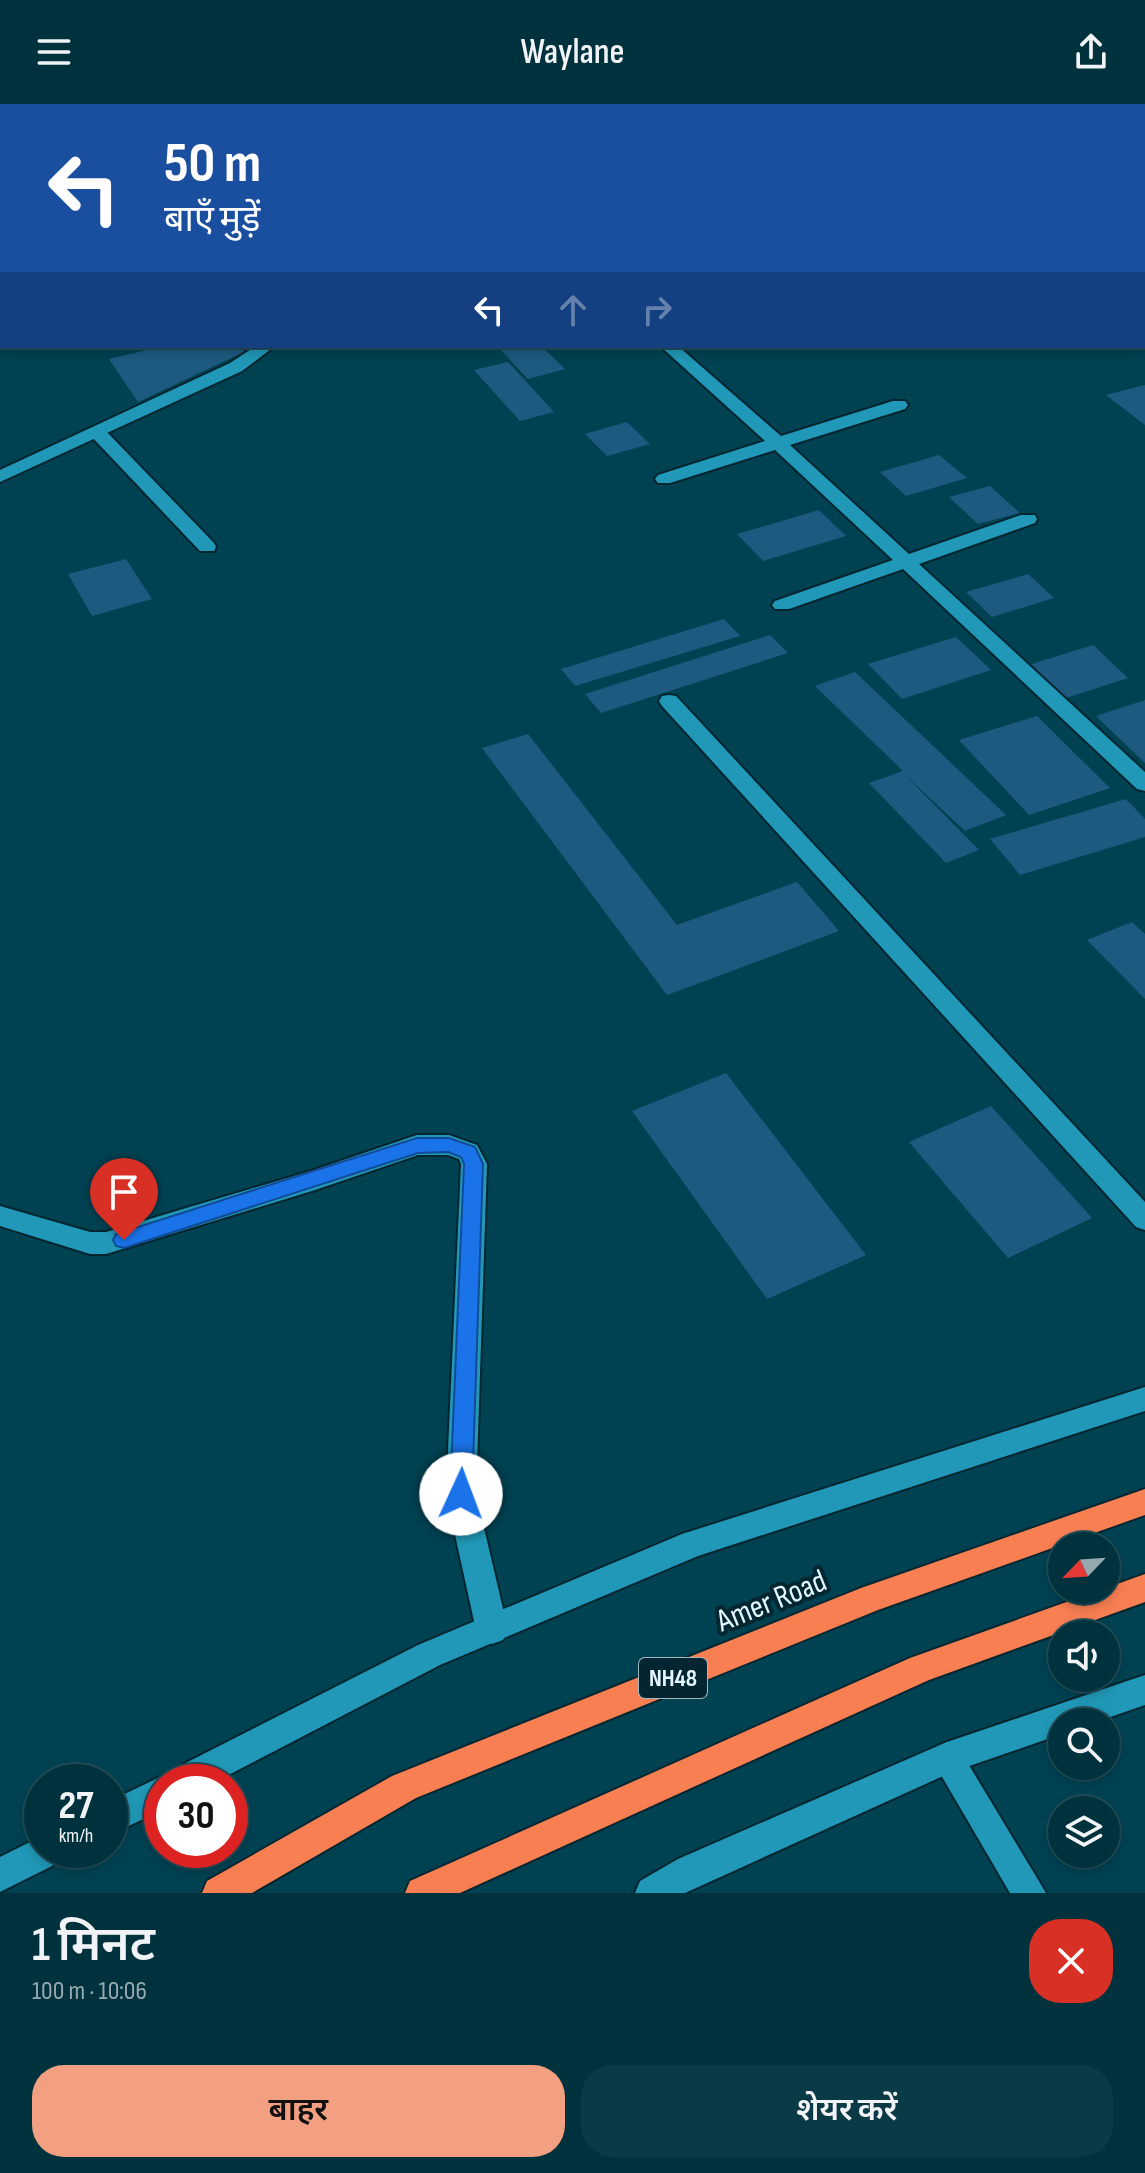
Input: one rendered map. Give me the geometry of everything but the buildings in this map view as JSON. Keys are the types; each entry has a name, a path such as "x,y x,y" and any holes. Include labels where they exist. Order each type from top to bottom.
{"highway":[{"name":"Amer Road","path":"219,1893 404,1787 872,1598 1145,1502"},
{"path":"422,1893 921,1668 1145,1588"}],"street":[{"path":"0,477 236,367 264,348"},
{"path":"670,348 778,443 1145,784"},
{"path":"664,479 899,405"},
{"path":"97,432 207,547"},
{"path":"782,605 1028,519"},
{"path":"669,701 1145,1220"},
{"path":"0,1216 90,1243 106,1243 300,1185 417,1145 449,1145 468,1152 474,1164 461,1494 492,1630"},
{"path":"217,1764 429,1655 693,1544 1145,1399"},
{"path":"652,1893 690,1871 947,1758 1145,1690"},
{"path":"947,1758 1029,1893"},
{"path":"0,1875 24,1862"}],"route":[{"path":"124,1240 417,1145 449,1145 468,1152 474,1164 461,1494"}]}
